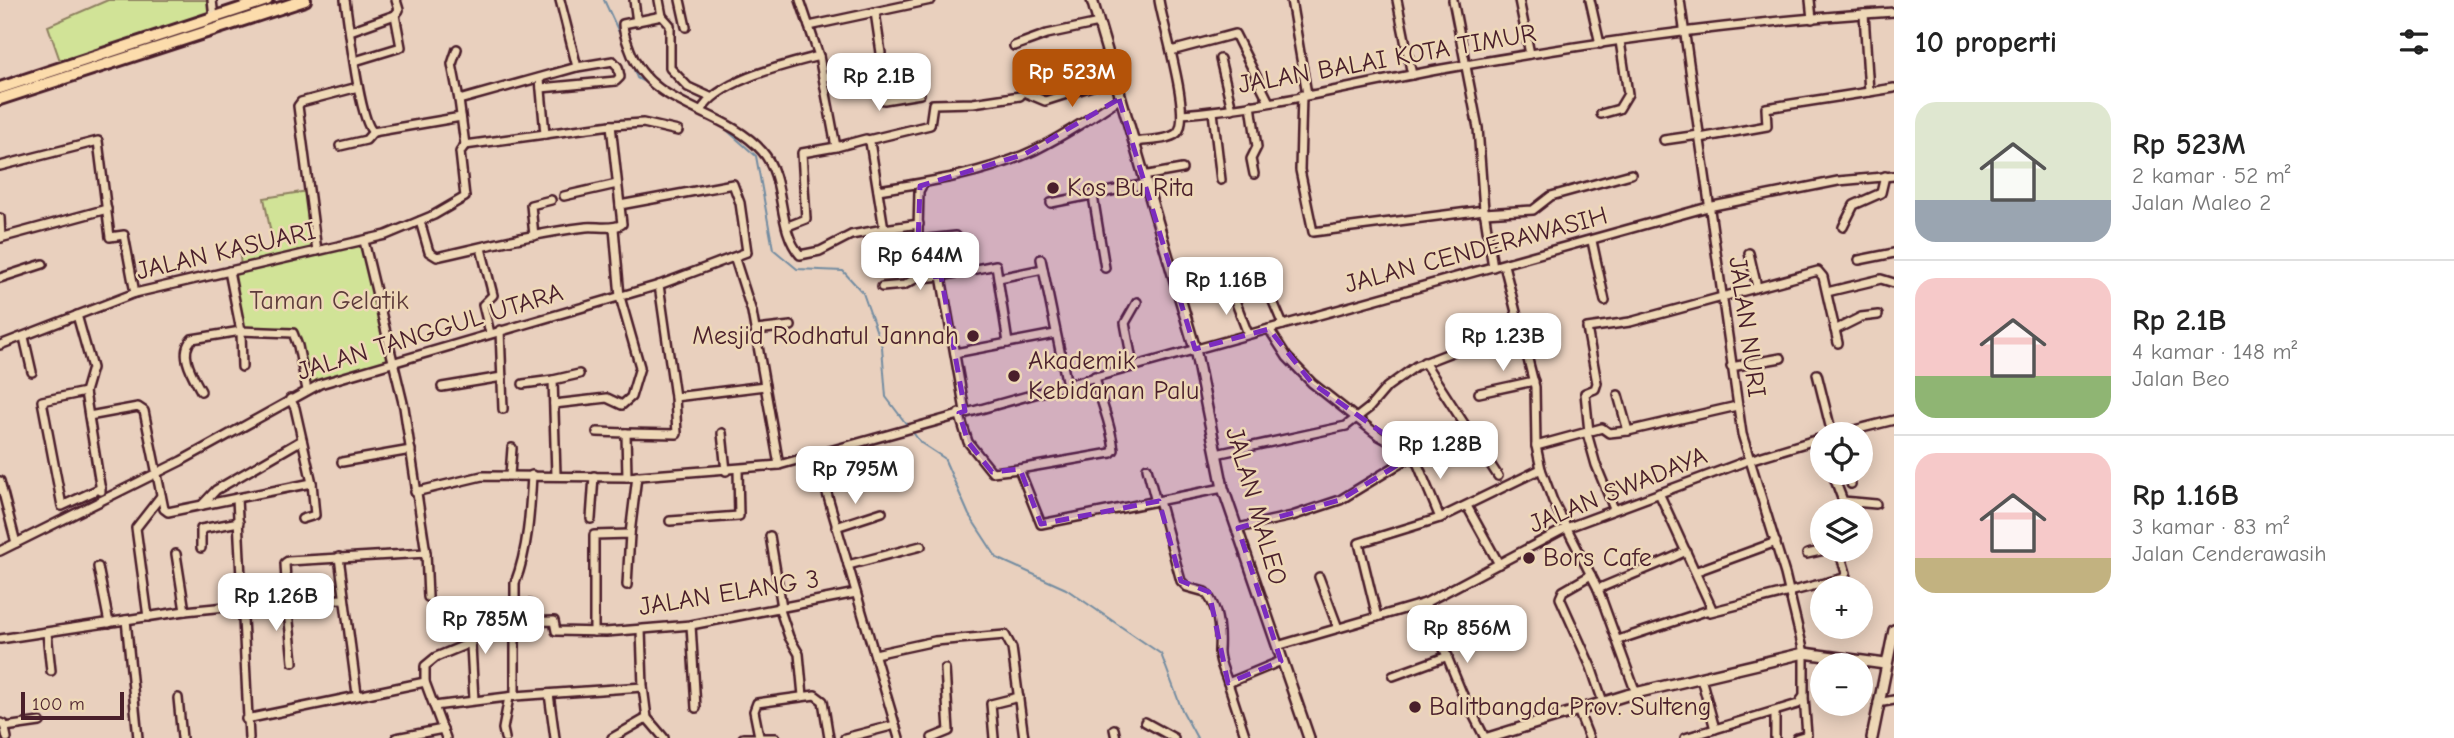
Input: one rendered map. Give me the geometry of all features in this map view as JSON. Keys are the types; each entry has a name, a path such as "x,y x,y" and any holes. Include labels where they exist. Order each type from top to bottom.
{"main road":[{"path":"0,88 267,0"},
{"path":"0,99 305,0"}],"street":[{"path":"212,0 214,18"},
{"path":"345,0 358,87 368,126 373,132"},
{"path":"355,61 401,47 396,0"},
{"path":"559,0 577,67"},
{"path":"634,0 637,22"},
{"path":"659,0 662,16 670,25 669,60 674,74 688,87 710,97"},
{"path":"680,0 685,27"},
{"path":"800,0 819,56 836,147"},
{"path":"809,26 931,0"},
{"name":"JALAN MALEO","path":"1092,0 1119,99 1195,349 1223,488 1308,738"},
{"path":"1134,142 1176,134 1182,114 1171,51 1158,0"},
{"path":"1290,0 1305,95 1300,170 1310,226 1314,232 1319,234 1484,212 1533,210 1551,196 1631,174"},
{"path":"1397,0 1412,75"},
{"path":"1452,0 1478,128 1484,212 1493,267"},
{"path":"1518,0 1531,54"},
{"path":"1590,0 1601,44"},
{"name":"JALAN NURI","path":"1680,0 1737,406 1749,460 1790,590 1804,653 1807,735 1797,738"},
{"path":"1810,0 1812,19"},
{"path":"824,77 871,72 880,62 875,12"},
{"name":"JALAN BALAI KOTA TIMUR","path":"1182,114 1231,109 1467,65 1620,41 1894,12"},
{"path":"1864,14 1869,92"},
{"path":"350,31 396,15"},
{"path":"662,16 623,26 641,74 655,86 726,124 762,151 777,183 793,245 800,256 820,251 852,235 919,224"},
{"path":"1014,46 1047,34 1099,23"},
{"path":"1171,51 1235,34 1269,102"},
{"path":"1601,114 1619,109 1628,94 1620,41"},
{"path":"457,49 452,64 465,145 611,125 643,123 678,131"},
{"path":"701,111 710,97 767,72 819,56"},
{"path":"1220,59 1231,109"},
{"path":"459,100 577,67 613,61 618,67 620,77 616,81 541,88"},
{"path":"871,72 884,100 920,94"},
{"path":"540,79 545,134"},
{"path":"788,226 806,219 802,153 930,125 933,104 973,103 1023,94 1045,101 1074,94 1114,79"},
{"path":"317,251 298,106 301,102 358,87"},
{"path":"1664,140 1767,126 1766,107 1894,88"},
{"path":"878,191 924,184 1025,154 1067,133 1119,99"},
{"path":"1251,105 1257,147 1252,158 1254,174"},
{"path":"1218,111 1221,180"},
{"path":"340,146 366,140 373,132 461,117"},
{"path":"420,221 433,256 534,236 600,226 614,228 622,224 611,125"},
{"path":"868,140 884,229"},
{"path":"0,166 98,141 110,237 124,236 135,293"},
{"name":"JALAN KASUARI","path":"0,345 135,293 363,241 420,221 465,197 460,156 465,145"},
{"path":"1051,203 1093,196 1100,191 1182,169"},
{"path":"1843,227 1854,205 1881,193 1885,176"},
{"name":"JALAN CENDERAWASIH","path":"415,492 482,476 627,477 779,465 1708,207 1838,181 1894,176"},
{"path":"564,196 617,184"},
{"path":"620,205 733,184 738,192 747,248 745,255 736,263 756,330 779,465"},
{"path":"919,277 919,191 924,184"},
{"path":"1093,196 1105,268"},
{"path":"534,236 531,205 551,200"},
{"path":"0,218 0,238 107,209"},
{"path":"554,404 607,398 618,404 628,402 640,367 620,297 614,228"},
{"path":"918,240 956,236"},
{"path":"363,241 395,367 411,450 426,553 428,597"},
{"path":"1592,241 1605,301"},
{"path":"481,248 493,295 483,305 490,333"},
{"path":"1749,253 1757,288"},
{"path":"1859,260 1894,253"},
{"path":"1041,259 1067,385"},
{"name":"JALAN TANGGUL UTARA","path":"0,551 48,532 103,499 292,403 307,390 340,377 395,367 490,333 660,288 736,263"},
{"path":"0,278 43,264"},
{"path":"881,287 904,285 919,277 940,276 994,264 999,278 1008,342"},
{"path":"1504,265 1534,381 1538,414 1536,446 1541,469 1566,528 1598,589 1636,693"},
{"path":"999,278 1042,269"},
{"path":"229,271 240,331 242,367"},
{"path":"1614,509 1596,465 1588,432 1585,393 1595,389 1597,383 1587,328 1630,322 1818,271 1827,292 1838,342"},
{"path":"940,276 968,442 993,473 1113,452 1108,413 1100,402 1096,376"},
{"path":"1263,278 1283,325"},
{"path":"1827,292 1881,279 1894,283"},
{"path":"597,432 677,434 676,397 660,288"},
{"path":"1231,290 1248,334"},
{"path":"1133,366 1125,323 1137,302"},
{"path":"77,315 92,368 85,392 103,499"},
{"path":"1835,330 1861,317 1878,315"},
{"path":"756,330 791,326"},
{"path":"1216,454 1319,434 1346,426 1396,379 1424,362 1518,326"},
{"path":"1269,329 1297,368 1356,419 1414,455 1440,518"},
{"path":"500,330 503,409"},
{"path":"201,391 186,358 188,344 198,337 240,331 291,332 299,346 307,390"},
{"path":"955,353 1055,334"},
{"path":"24,337 32,372"},
{"path":"1731,367 1781,358"},
{"path":"1424,362 1498,476"},
{"path":"523,384 579,374"},
{"path":"1817,374 1829,422"},
{"path":"442,387 502,377"},
{"path":"553,380 556,475"},
{"path":"1479,393 1534,381"},
{"path":"676,397 765,386"},
{"path":"85,392 42,401 62,506 101,488"},
{"path":"1618,395 1628,431"},
{"path":"292,403 312,483 314,515 302,519"},
{"path":"1536,446 1602,428 1609,433 1628,431 1737,406"},
{"path":"89,416 141,408 164,509 168,512 312,483"},
{"path":"1873,425 1894,420"},
{"path":"1237,528 1280,519 1340,500 1414,455 1470,432"},
{"path":"626,433 627,477"},
{"path":"722,433 726,471"},
{"path":"202,505 216,490 302,440"},
{"name":"JALAN SWADAYA","path":"1277,646 1425,603 1566,528 1749,460 1810,442"},
{"path":"510,475 512,448"},
{"path":"342,461 411,450"},
{"path":"816,456 899,738"},
{"path":"1147,468 1181,581 1187,587 1205,592 1210,599 1221,636 1219,653 1246,738"},
{"path":"1019,469 1041,524 1223,488"},
{"path":"1377,617 1358,551 1362,541 1440,518 1541,469"},
{"path":"670,521 739,516 738,470"},
{"path":"505,738 503,729 512,696 515,583 520,572 529,528 532,475"},
{"path":"591,519 594,476"},
{"path":"627,585 629,534 637,476"},
{"path":"0,481 16,543"},
{"path":"1837,485 1843,501 1876,504"},
{"path":"1659,493 1712,604 1710,612"},
{"path":"148,617 136,528 162,496"},
{"path":"237,498 249,738"},
{"path":"1466,506 1499,564"},
{"path":"836,527 882,512"},
{"path":"201,548 201,529 239,522"},
{"path":"594,632 594,535 629,534"},
{"path":"770,536 781,607 789,637 799,654 803,696"},
{"path":"1697,571 1776,542"},
{"path":"848,565 921,547"},
{"path":"1598,589 1634,572 1653,568 1686,551"},
{"path":"293,662 285,563 339,557 426,553"},
{"path":"176,554 185,611"},
{"path":"339,557 357,694"},
{"path":"1618,640 1710,612 1846,577 1842,562"},
{"path":"98,567 109,623"},
{"path":"1591,575 1563,591 1560,598 1591,667 1603,702"},
{"path":"1320,577 1338,628"},
{"name":"JALAN ELANG 3","path":"514,622 554,621 556,631 567,632 691,625 856,593"},
{"path":"0,639 185,611 287,601 343,599"},
{"path":"1425,603 1462,693 1487,738 1514,734 1578,710 1636,693 1804,653 1885,664"},
{"path":"474,700 468,611 470,606 529,604"},
{"path":"126,620 138,738"},
{"path":"691,625 696,708"},
{"path":"641,629 646,719 664,738"},
{"path":"1872,738 1894,630"},
{"path":"47,633 51,671"},
{"path":"875,654 936,641 1005,635 1012,648 1024,738"},
{"path":"446,738 425,682 425,668 436,657 470,643"},
{"path":"1393,676 1448,656"},
{"path":"1228,683 1281,661"},
{"path":"932,738 949,731 945,669"},
{"path":"1701,678 1715,729"},
{"path":"246,719 425,682"},
{"path":"434,706 512,696 643,687"},
{"path":"549,694 555,738"},
{"path":"759,736 755,705 818,695 822,698 829,738"},
{"path":"1685,738 1798,704 1804,696"},
{"path":"994,738 991,704 1019,697"},
{"path":"178,698 182,738"},
{"path":"1878,703 1894,700"},
{"path":"1578,710 1589,738"},
{"path":"1775,712 1775,738"},
{"path":"612,738 646,719"},
{"path":"7,738 3,725 40,722"},
{"path":"1145,722 1174,738"},
{"path":"845,738 895,725"},
{"path":"396,738 423,736 443,729"},
{"path":"743,738 776,738"}],"highlighted area":[{"path":"1119,99 1195,349 1269,329 1312,383 1414,455 1340,500 1238,528 1281,661 1228,683 1209,592 1181,581 1159,501 1041,524 1020,469 992,472 968,442 959,413 965,411 941,276 922,278 917,273 920,186 1025,154"}],"green space":[{"path":"108,0 210,0 212,30 66,78 48,26"},
{"name":"Taman Gelatik","path":"308,191 317,251 365,240 393,363 308,389 291,330 244,329 230,271 241,269 240,256 274,249 264,198"}],"waterway":[{"path":"604,0 624,43"},
{"path":"627,51 637,78 650,85"},
{"path":"722,126 756,156 773,249 797,269 843,271 863,293 882,347 886,397 907,425"},
{"path":"911,430 921,443 944,458 969,515 997,558 1066,589 1161,654 1182,710 1197,738"}],"place":[{"name":"Kos Bu Rita","path":"1053,188"},
{"name":"Mesjid Rodhatul Jannah","path":"973,336"},
{"name":"Akademik Kebidanan Palu","path":"1014,376"},
{"name":"Bors Cafe","path":"1529,558"},
{"name":"Balitbangda Prov. Sulteng","path":"1415,707"}]}
